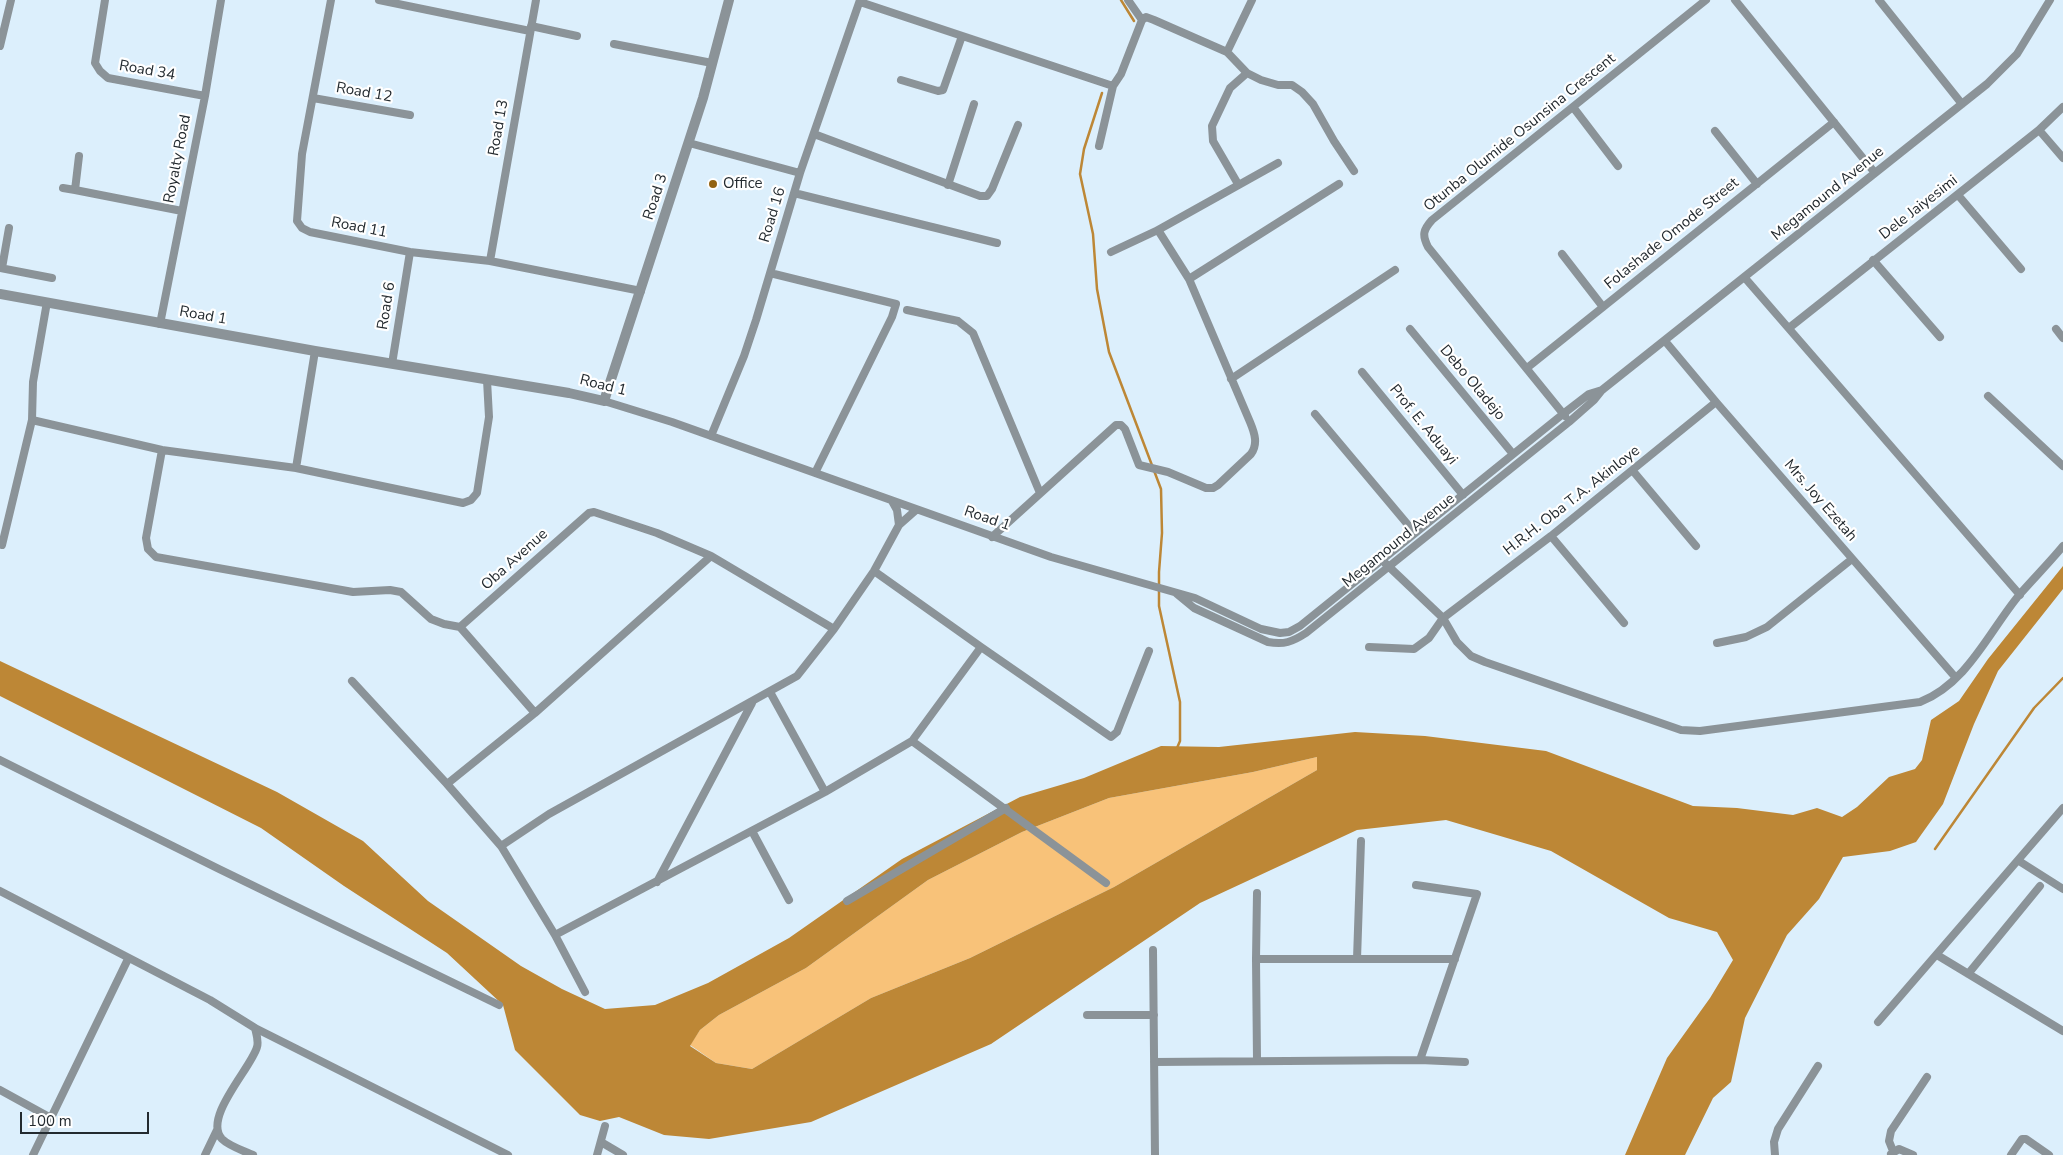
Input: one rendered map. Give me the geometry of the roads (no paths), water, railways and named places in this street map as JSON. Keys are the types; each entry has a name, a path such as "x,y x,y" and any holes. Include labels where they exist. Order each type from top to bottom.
{"street":[{"path":"0,46 11,0"},
{"name":"Road 34","path":"105,0 96,57 96,63 100,71 108,78 205,96"},
{"name":"Royalty Road","path":"160,324 205,96 221,0"},
{"name":"Road 11","path":"330,0 302,154 297,221 302,228 310,232 410,252 490,261 641,291"},
{"path":"379,0 577,36"},
{"name":"Road 13","path":"490,261 536,0"},
{"name":"Road 3","path":"604,401 689,143 729,0"},
{"path":"1128,0 1142,20"},
{"path":"1227,52 1252,0"},
{"name":"Otunba Olumide Osunsina Crescent","path":"1569,422 1428,247 1423,238 1424,229 1706,0"},
{"path":"1735,0 1875,173"},
{"path":"1879,0 1962,104"},
{"name":"Megamound Avenue","path":"1194,608 1268,642 1280,644 1292,642 1569,422 1594,400 1602,390 1745,278 2001,72 2017,54 2050,0"},
{"path":"860,1 1113,86"},
{"name":"Road 16","path":"712,436 744,356 800,173 860,1"},
{"path":"1099,146 1113,86 1121,74 1142,20 1146,17 1227,52 1247,73 1271,84 1292,85 1302,92 1313,104 1354,171"},
{"path":"900,80 940,91 943,90 962,36"},
{"path":"614,44 712,63"},
{"path":"1238,184 1213,141 1212,126 1230,88 1247,73"},
{"name":"Road 12","path":"313,98 410,116"},
{"path":"948,185 974,104"},
{"name":"Dele Jaiyesimi","path":"1789,328 2039,130 2063,106"},
{"path":"1573,107 1618,166"},
{"name":"Folashade Omode Street","path":"1527,368 1834,122"},
{"path":"814,134 948,185 980,196 987,196 992,189 1018,125"},
{"path":"2039,130 2063,158"},
{"path":"1715,131 1757,184"},
{"path":"689,143 800,173"},
{"path":"75,190 79,156"},
{"path":"1111,252 1158,230 1278,163"},
{"path":"1189,279 1339,184"},
{"path":"63,188 182,211"},
{"path":"794,193 998,243"},
{"path":"1958,195 2022,269"},
{"path":"9,228 1,268 52,278"},
{"path":"992,537 1116,424 1121,425 1125,430 1136,461 1141,465 1160,469 1206,488 1213,488 1251,454 1254,449 1256,442 1254,433 1189,279 1158,230"},
{"name":"Road 6","path":"392,364 410,252"},
{"path":"1562,254 1603,307"},
{"path":"1873,260 1940,337"},
{"path":"1231,379 1395,270"},
{"path":"770,274 896,304 892,317 815,473"},
{"path":"1745,278 2020,595"},
{"name":"Road 1","path":"0,294 315,351 569,393 604,401 712,436 1051,557 1195,598"},
{"path":"2,544 32,420 33,382 47,302"},
{"path":"907,310 958,321 973,333 1040,493"},
{"name":"Debo Oladejo","path":"1410,329 1513,454"},
{"path":"2056,329 2063,338"},
{"name":"Mrs. Joy Ezetah","path":"1665,341 1956,678"},
{"path":"296,468 315,351"},
{"name":"Prof. E. Aduayi","path":"1362,372 1462,495"},
{"path":"32,420 162,450 296,468 463,503 471,500 476,493 489,417 487,380"},
{"name":"Megamound Avenue","path":"1195,598 1261,629 1280,633 1289,632 1300,626 1414,532 1563,414 1589,394 1602,390"},
{"path":"1988,396 2063,466"},
{"name":"H.R.H. Oba T.A. Akinloye","path":"1369,647 1414,649 1429,638 1443,618 1551,536 1716,402"},
{"path":"1315,414 1414,532"},
{"path":"162,450 146,538 148,549 156,557 353,592 390,590 401,592 431,619 460,627 535,713"},
{"path":"1633,471 1696,546"},
{"path":"892,501 897,510 899,525"},
{"path":"501,846 549,814 801,673 874,571 899,525 916,510"},
{"name":"Oba Avenue","path":"460,627 589,513 594,512 657,533 711,556"},
{"path":"1551,536 1624,623"},
{"path":"1382,559 1443,618 1457,642 1471,656 1680,730 1700,731 1920,702 1934,696 1965,670 2020,595 2063,546"},
{"path":"447,784 535,713 711,556 834,629"},
{"path":"1717,643 1746,637 1766,627 1852,559"},
{"path":"874,571 1111,737 1117,732 1148,651"},
{"name":"Road 1","path":"1173,593 1194,608"},
{"path":"555,935 825,792 912,741 981,647"},
{"path":"352,681 501,846 555,935 586,992"},
{"path":"770,692 825,792"},
{"path":"656,882 752,702"},
{"path":"912,741 1106,883"},
{"path":"0,760 228,874 499,1005"},
{"path":"847,902 1006,808"},
{"path":"1878,1022 2063,808"},
{"path":"752,831 789,900"},
{"path":"1357,959 1361,841"},
{"path":"2019,861 2063,889"},
{"path":"1416,885 1477,894 1420,1060"},
{"path":"1968,974 2040,886"},
{"path":"0,891 210,1000 255,1028 508,1155"},
{"path":"1256,893 1257,1060"},
{"path":"1153,950 1155,1155"},
{"path":"1937,956 2063,1031"},
{"path":"1256,958 1455,959"},
{"path":"33,1155 128,959"},
{"path":"1087,1015 1154,1015"},
{"path":"205,1155 217,1130 218,1120 230,1093 257,1047 255,1028"},
{"path":"1154,1062 1257,1060 1420,1060 1465,1062"},
{"path":"1775,1155 1775,1135 1818,1066"},
{"path":"1913,1155 1899,1148 1892,1153 1889,1141 1891,1132 1927,1077"},
{"path":"0,1090 51,1118"},
{"path":"597,1155 605,1126"},
{"path":"217,1130 222,1140 253,1155"},
{"path":"2011,1155 2022,1139 2049,1155"},
{"path":"601,1142 623,1155"}],"waterway":[{"path":"1121,0 1134,21"},
{"path":"1102,93 1084,149 1080,174 1093,234 1097,289 1109,352 1161,489 1162,533 1159,606 1180,702 1180,741 1177,748"},
{"path":"1935,849 2034,708 2063,678"}],"place":[{"name":"Office","path":"713,184"}]}
